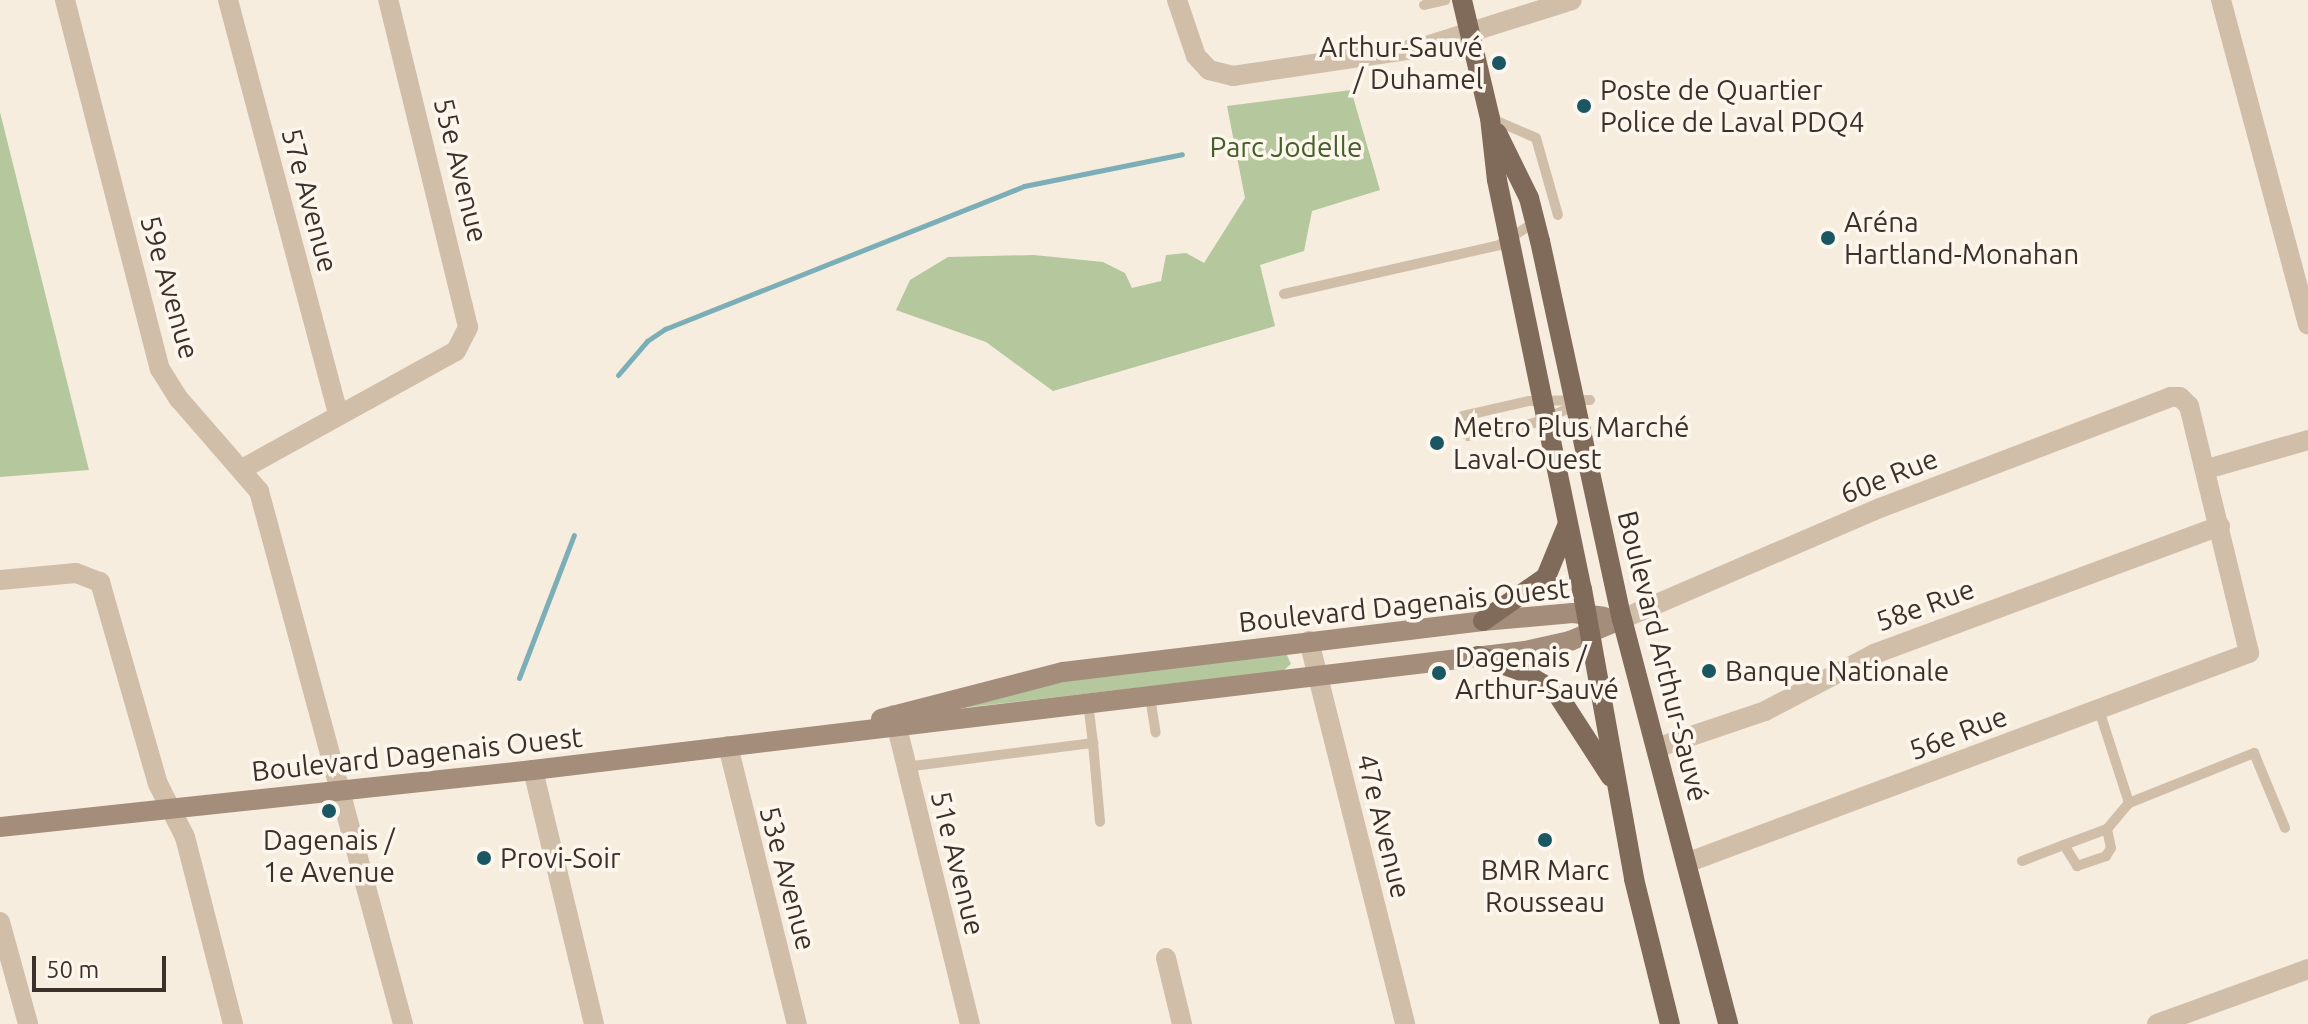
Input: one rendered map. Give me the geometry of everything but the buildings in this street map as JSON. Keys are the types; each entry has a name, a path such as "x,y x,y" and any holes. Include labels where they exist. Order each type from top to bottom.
{"main road":[{"name":"Boulevard Arthur-Sauvé","path":"1462,0 1490,118 1497,180 1546,409 1617,787 1670,1024"},
{"name":"Boulevard Arthur-Sauvé","path":"1490,118 1535,222 1622,619 1728,1024"},
{"path":"1483,621 1546,577 1568,522"},
{"name":"Boulevard Dagenais Ouest","path":"895,721 1034,677 1483,621 1588,624 1622,619"},
{"name":"Boulevard Dagenais Ouest","path":"0,827 533,770 895,721 1088,705 1478,656 1553,646 1588,624"},
{"path":"1478,656 1519,670 1556,692 1617,787"}],"street":[{"name":"59e Avenue","path":"65,0 160,369 179,399 244,468 259,491 403,1024"},
{"name":"57e Avenue","path":"228,0 338,414"},
{"name":"55e Avenue","path":"338,414 456,351 468,327 466,303 388,0"},
{"path":"1177,0 1190,46 1209,70 1233,76 1335,65 1469,35 1572,0"},
{"path":"2221,0 2308,325"},
{"name":"60e Rue","path":"1622,619 1880,508 2180,397 2189,406 2207,469"},
{"path":"244,468 338,414"},
{"path":"2220,526 2207,469 2308,440"},
{"name":"56e Rue","path":"1686,863 2249,653 2220,526"},
{"name":"58e Rue","path":"1656,748 1765,711 1874,654 2220,526"},
{"path":"0,580 76,573 100,582 158,784 185,837 233,1024"},
{"name":"47e Avenue","path":"1309,641 1405,1024"},
{"name":"51e Avenue","path":"895,721 970,1024"},
{"name":"53e Avenue","path":"728,746 797,1024"},
{"path":"533,770 594,1024"},
{"path":"0,922 28,1024"},
{"path":"1166,958 1182,1024"},
{"path":"2157,1024 2308,969"}],"lane":[{"path":"1424,5 1445,0"},
{"path":"1490,118 1526,131 1539,143 1558,215"},
{"path":"1284,294 1427,265 1512,239 1535,222"},
{"path":"1463,416 1546,409 1576,403"},
{"path":"1468,436 1546,409 1576,403"},
{"path":"1150,697 1156,733"},
{"path":"1088,705 1100,822"},
{"path":"2099,710 2129,803"},
{"path":"905,767 1093,743"},
{"path":"2022,861 2107,829 2129,803 2254,753 2285,828"},
{"path":"2064,845 2077,866 2091,862 2111,848 2107,829"}],"green space":[{"name":"Parc Jodelle","path":"1351,90 1380,190 1312,211 1304,251 1260,265 1275,326 1053,391 986,342 896,310 910,280 948,257 1034,255 1103,262 1125,273 1132,288 1161,281 1166,255 1186,253 1204,263 1245,198 1227,106"},
{"path":"0,112 89,470 0,477"},
{"path":"1286,653 1291,664 1283,671 953,709 1066,680"}],"waterway":[{"path":"618,375 647,341 665,329 1024,186 1182,154"},
{"path":"519,678 574,535"}],"place":[{"name":"Arthur-Sauvé / Duhamel","path":"1499,63"},
{"name":"Poste de Quartier Police de Laval PDQ4","path":"1584,106"},
{"name":"Aréna Hartland-Monahan","path":"1828,238"},
{"name":"Metro Plus Marché Laval-Ouest","path":"1437,443"},
{"name":"Banque Nationale","path":"1709,671"},
{"name":"Dagenais / Arthur-Sauvé","path":"1439,673"},
{"name":"Dagenais / 1e Avenue","path":"329,811"},
{"name":"BMR Marc Rousseau","path":"1545,840"},
{"name":"Provi-Soir","path":"484,858"}]}
